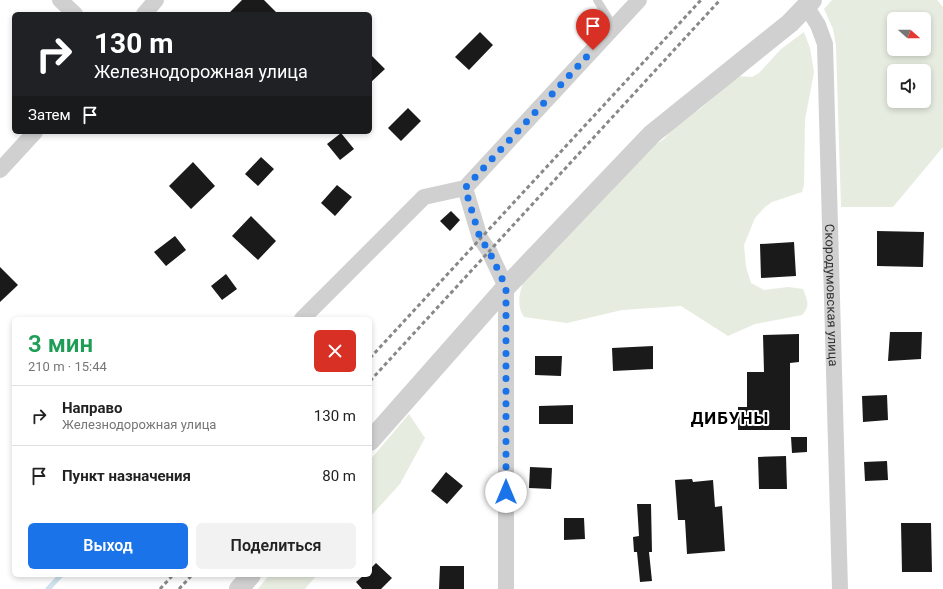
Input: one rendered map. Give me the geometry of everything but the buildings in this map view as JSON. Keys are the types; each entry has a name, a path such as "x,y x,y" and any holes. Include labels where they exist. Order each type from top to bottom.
{"street":[{"path":"60,0 73,12"},
{"path":"146,12 156,0"},
{"path":"304,317 424,197 465,188 639,0"},
{"path":"372,439 506,287 652,134 790,23 809,3"},
{"name":"Скородумовская улица","path":"809,3 825,44 840,589"},
{"path":"0,170 33,134"},
{"path":"465,188 480,238 489,251 506,287 506,589"},
{"path":"239,589 249,577"}],"lane":[{"path":"597,0 614,28"}],"shaded area":[{"path":"832,0 937,0 943,7 943,147 893,207 841,207 836,46 833,29 824,9"},
{"path":"804,32 810,48 814,72 805,120 804,185 802,192 772,202 765,207 755,218 744,245 746,267 751,283 764,290 788,287 803,289 807,299 807,308 802,315 755,324 728,336 681,306 622,310 567,323 524,317 521,312 519,300 521,288 528,270 636,156 664,139 680,120 700,109 737,76 752,77 759,73 781,49"},
{"path":"409,414 425,438 400,484 372,515 372,458"},
{"path":"267,577 315,577 305,589 258,589"}],"waterway":[{"path":"48,589 59,577"}],"railway":[{"path":"372,356 701,0"},
{"path":"372,379 720,0"},
{"path":"160,589 171,577"},
{"path":"179,589 190,577"}],"district":[{"name":"ДИБУНЫ","path":"730,418"}],"route":[{"path":"506,492 506,287 489,251 480,238 465,188 593,50"}]}
